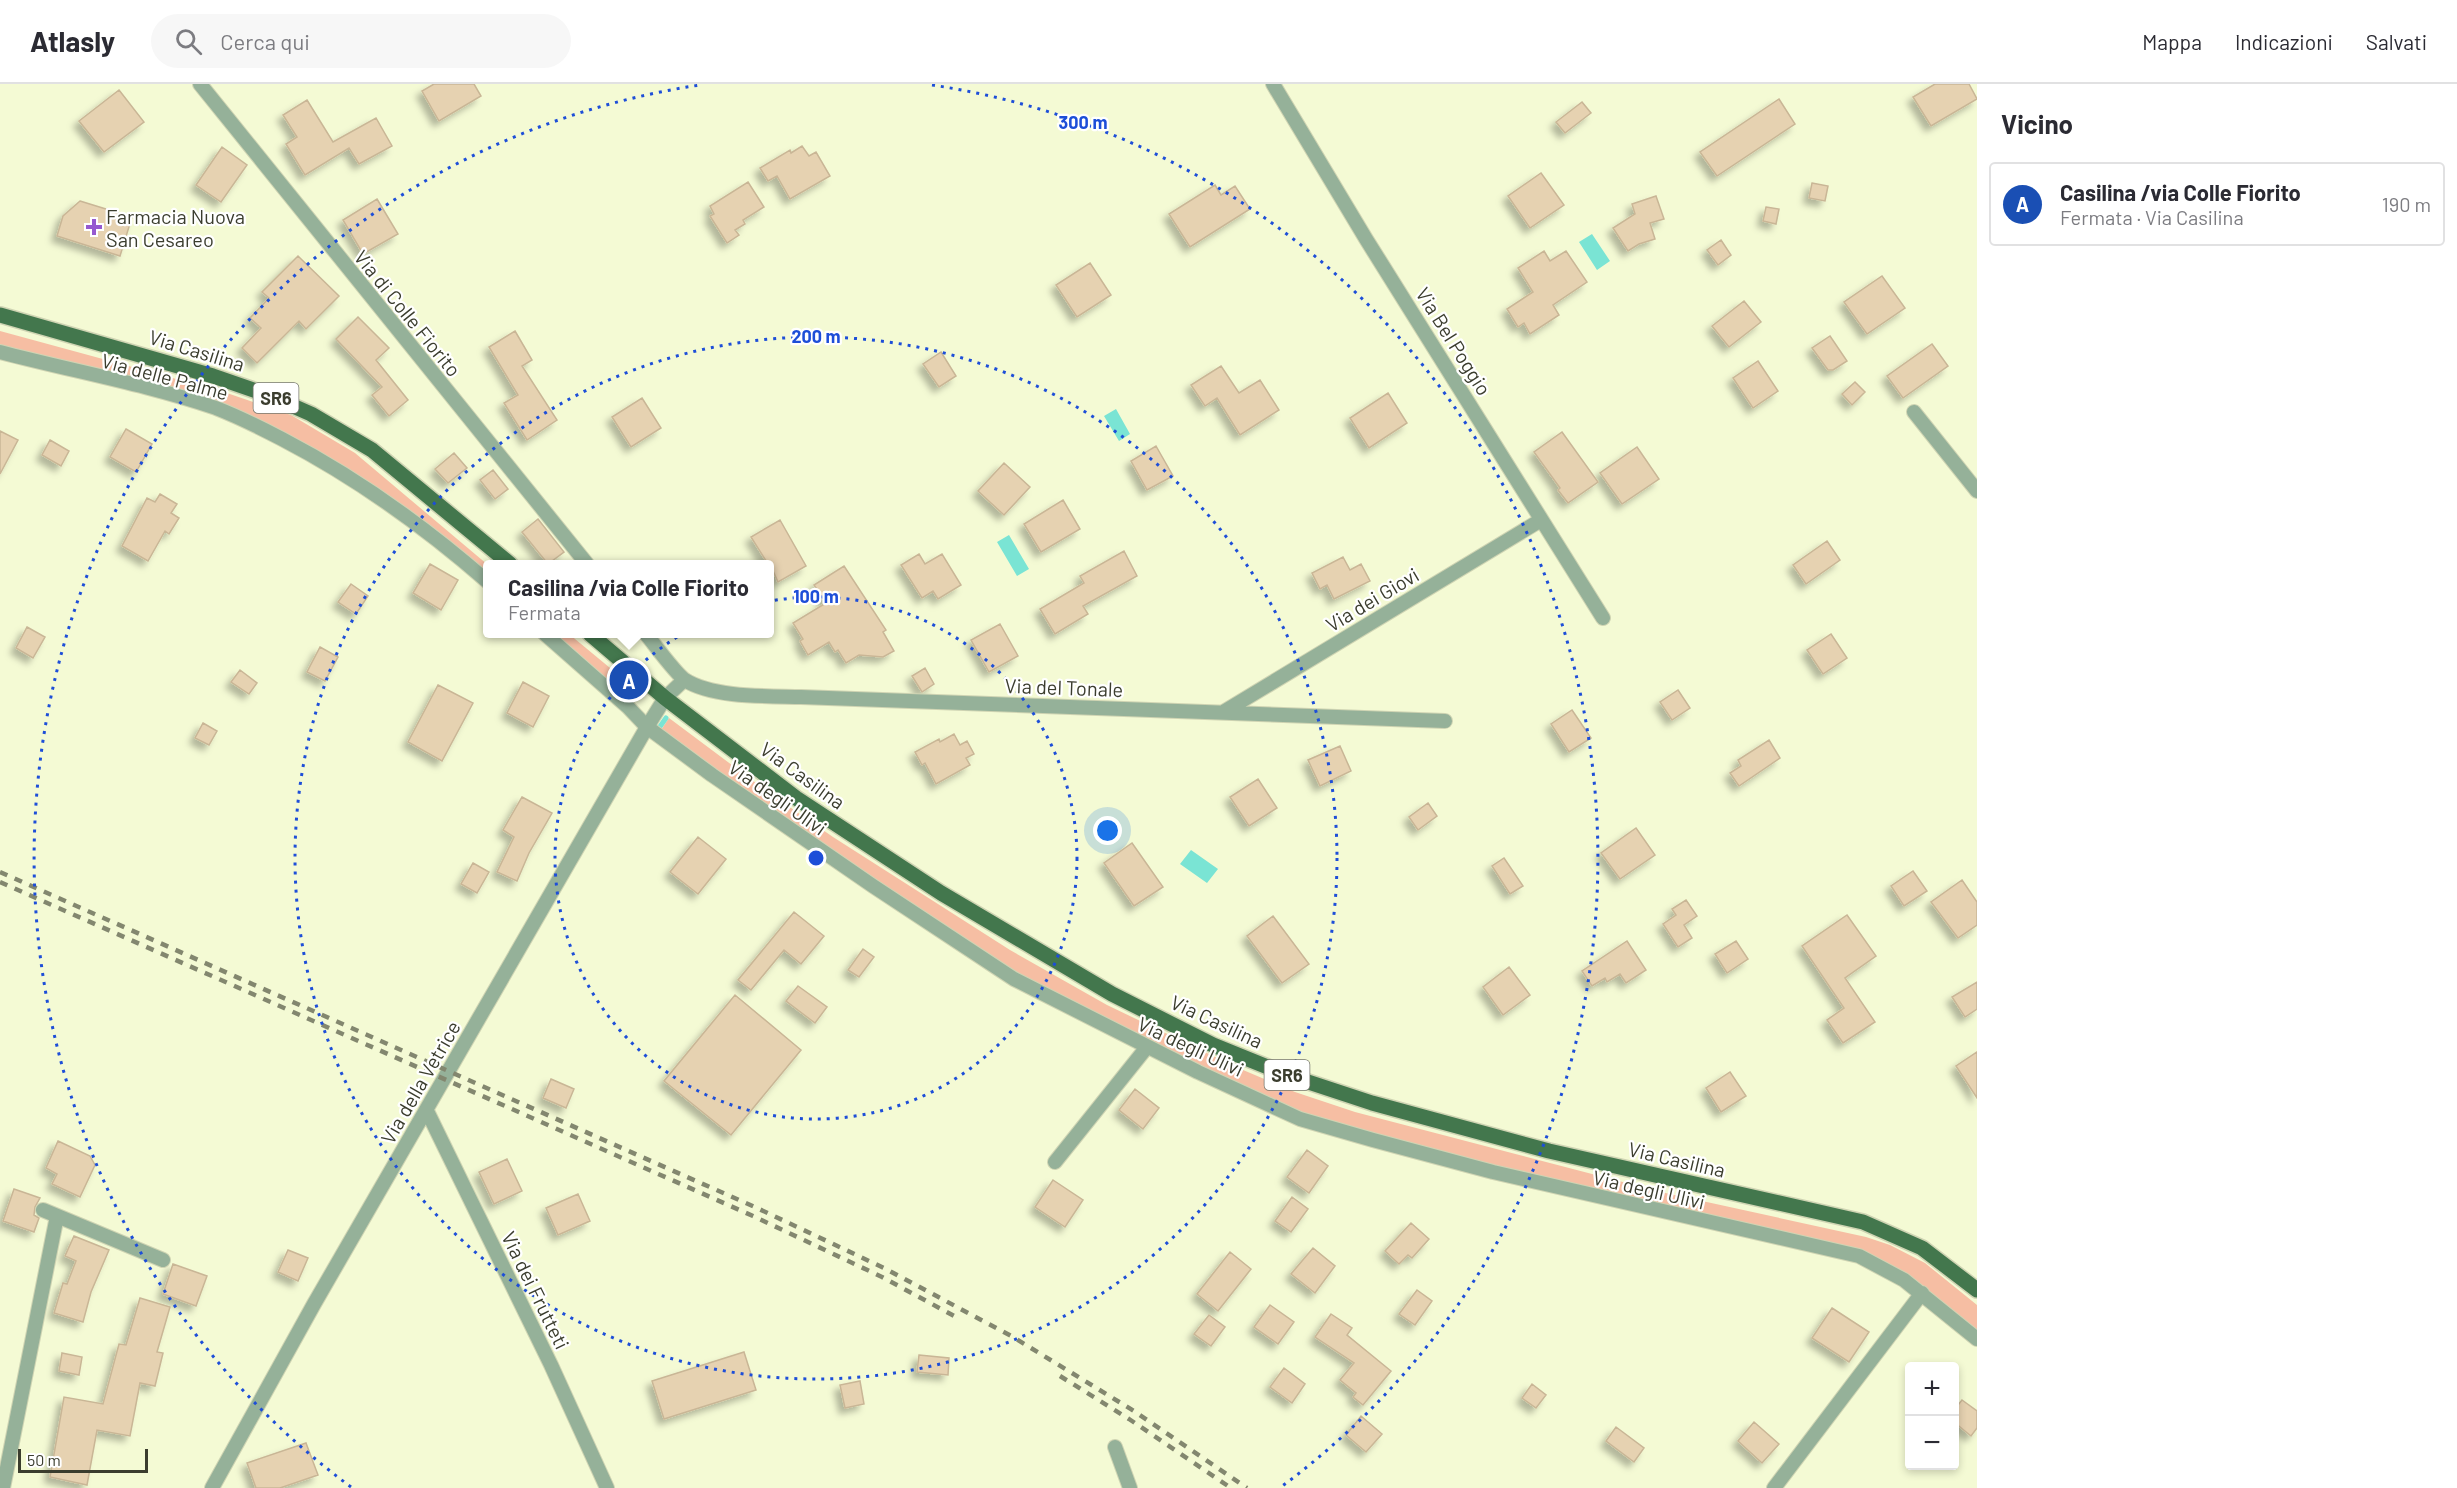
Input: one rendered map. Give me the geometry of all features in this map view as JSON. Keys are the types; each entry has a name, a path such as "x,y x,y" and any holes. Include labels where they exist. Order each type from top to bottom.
{"main road":[{"name":"Via Casilina","path":"0,315 223,379 311,414 372,450 505,560"},
{"name":"Via Casilina","path":"596,638 665,698 796,798 941,894 1112,994 1213,1045 1290,1076 1372,1102 1527,1145 1863,1222 1922,1248 1977,1290"}],"street":[{"name":"Via di Colle Fiorito","path":"200,84 584,560"},
{"name":"Via Bel Poggio","path":"1273,84 1603,618"},
{"name":"Via delle Palme","path":"0,352 173,395 240,418 308,453 390,505 440,541 483,578"},
{"path":"1914,412 1977,491"},
{"name":"Via dei Giovi","path":"1223,712 1541,520"},
{"path":"551,638 628,707 647,727"},
{"path":"650,638 684,680"},
{"name":"Via del Tonale","path":"684,680 720,691 780,696 1445,722"},
{"name":"Via della Vetrice","path":"212,1488 314,1304 647,727 665,698 684,680"},
{"name":"Via degli Ulivi","path":"647,727 873,886 1014,979 1147,1047 1300,1119 1493,1172 1847,1252 1886,1268 1923,1293 1977,1339"},
{"path":"1055,1162 1147,1047"},
{"name":"Via dei Frutteti","path":"427,1111 551,1365 607,1488"},
{"path":"43,1210 163,1260"},
{"path":"3,1488 57,1216"},
{"path":"1774,1488 1923,1293"},
{"path":"1115,1447 1130,1488"}],"shaded area":[{"path":"0,331 224,392 291,415 355,453 483,561 483,574 272,429 0,348"},
{"path":"558,638 574,638 627,682 619,691"},
{"path":"669,718 833,837 1010,950 1107,1005 1236,1067 1295,1092 1355,1112 1661,1192 1866,1237 1890,1245 1925,1263 1977,1305 1977,1331 1925,1289 1887,1265 1414,1145 1309,1116 1247,1090 1047,992 807,837 661,730"}],"water":[{"path":"1592,234 1610,261 1597,270 1579,242"},
{"path":"1116,409 1130,434 1119,441 1104,416"},
{"path":"1009,535 1029,569 1017,576 997,542"},
{"path":"1191,850 1218,869 1207,883 1180,864"}],"building":[{"path":"434,84 474,84 481,96 439,121 422,91"},
{"path":"1935,84 1969,84 1977,99 1931,126 1913,97"},
{"path":"119,90 144,122 104,152 79,121"},
{"path":"1779,99 1795,124 1717,176 1700,152"},
{"path":"307,100 333,142 376,118 392,146 359,164 349,148 305,175 286,144 297,137 283,115"},
{"path":"1582,102 1591,113 1565,133 1556,122"},
{"path":"802,146 809,156 816,152 830,176 790,199 777,176 768,181 760,168 790,150 791,153"},
{"path":"222,147 247,165 221,202 196,185"},
{"path":"1541,173 1564,205 1530,228 1508,196"},
{"path":"748,182 764,207 743,220 745,224 735,230 739,235 727,243 710,216 714,214 710,206"},
{"path":"1812,183 1828,186 1825,201 1809,198"},
{"path":"1215,185 1221,195 1235,186 1250,209 1190,247 1169,214"},
{"path":"1656,196 1664,219 1650,223 1655,239 1639,244 1628,251 1613,228 1635,214 1632,204"},
{"path":"377,199 398,234 363,254 343,220"},
{"name":"Farmacia Nuova San Cesareo","path":"80,201 132,217 120,256 57,236 63,216"},
{"path":"1766,207 1779,209 1776,224 1763,221"},
{"path":"1721,240 1731,255 1718,265 1707,250"},
{"path":"1544,251 1550,261 1566,251 1587,282 1553,305 1559,315 1530,334 1524,323 1518,327 1507,309 1533,292 1518,268"},
{"path":"298,256 339,296 306,329 299,321 257,363 242,348 261,328 250,318 269,298 262,292"},
{"path":"1090,263 1111,295 1077,317 1056,285"},
{"path":"1882,276 1905,308 1867,334 1844,302"},
{"path":"1744,301 1761,322 1729,347 1712,326"},
{"path":"358,317 389,348 376,360 408,400 389,416 372,395 382,387 336,339"},
{"path":"515,331 532,360 522,366 557,420 527,440 504,403 518,395 489,347"},
{"path":"1830,336 1847,361 1833,370 1828,370 1812,348"},
{"path":"1932,344 1948,366 1903,398 1887,376"},
{"path":"941,352 956,376 939,387 923,364"},
{"path":"1758,361 1778,391 1753,408 1733,378"},
{"path":"1221,366 1239,393 1260,380 1279,410 1240,435 1217,398 1205,406 1191,385"},
{"path":"1855,382 1865,392 1852,405 1842,394"},
{"path":"1388,393 1407,423 1369,448 1350,418"},
{"path":"642,398 661,428 631,447 612,417"},
{"path":"126,429 152,444 136,472 110,457"},
{"path":"0,431 18,440 0,474"},
{"path":"1562,432 1598,482 1568,503 1534,452"},
{"path":"50,440 69,451 61,466 42,455"},
{"path":"1156,446 1173,476 1147,490 1131,461"},
{"path":"1637,447 1659,479 1622,504 1600,473"},
{"path":"454,453 467,468 448,483 435,469"},
{"path":"1004,463 1030,487 1004,515 978,491"},
{"path":"493,470 508,489 495,499 480,480"},
{"path":"160,494 177,504 171,513 179,518 169,534 165,531 148,561 122,546 147,498 155,502"},
{"path":"1063,500 1080,529 1041,552 1024,524"},
{"path":"538,519 564,552 553,560 545,560 522,532"},
{"path":"780,520 806,566 778,582 774,573 774,560 765,560 751,537"},
{"path":"1827,541 1840,560 1806,584 1793,565"},
{"path":"1124,551 1137,576 1083,606 1088,614 1055,634 1040,609 1084,583 1080,576"},
{"path":"919,554 925,564 942,554 961,585 938,599 933,591 922,598 901,565"},
{"path":"1343,557 1350,570 1361,564 1370,581 1334,599 1327,585 1320,589 1312,573"},
{"path":"430,564 458,580 441,610 413,593"},
{"path":"844,566 886,630 883,632 894,651 883,657 859,655 846,663 838,650 835,652 829,642 808,655 800,641 803,639 793,623 826,603 814,585"},
{"path":"351,584 368,596 356,614 338,602"},
{"path":"1000,624 1018,656 989,672 971,640"},
{"path":"27,627 45,637 33,658 16,648"},
{"path":"1831,634 1847,658 1823,674 1807,650"},
{"path":"320,647 338,657 325,681 307,672"},
{"path":"925,668 934,684 922,692 912,676"},
{"path":"240,670 257,683 249,694 231,682"},
{"path":"523,682 549,696 533,727 507,713"},
{"path":"438,685 473,703 442,761 408,742"},
{"path":"1678,690 1690,708 1672,720 1660,702"},
{"path":"1572,710 1591,738 1569,752 1551,724"},
{"path":"203,723 217,731 209,745 195,738"},
{"path":"954,734 960,745 967,741 974,754 966,758 970,765 936,784 925,763 922,765 915,752"},
{"path":"1769,740 1780,758 1739,786 1730,773 1741,766 1738,760"},
{"path":"1340,746 1351,771 1320,786 1308,760"},
{"path":"1258,779 1277,808 1249,826 1230,797"},
{"path":"522,797 552,813 529,853 517,881 497,872 514,837 503,830"},
{"path":"1428,803 1437,816 1418,830 1409,817"},
{"path":"1636,828 1655,855 1620,879 1601,853"},
{"path":"698,837 726,859 698,894 670,872"},
{"path":"1132,843 1163,887 1134,906 1104,863"},
{"path":"1504,858 1523,886 1510,894 1492,866"},
{"path":"473,863 489,872 477,893 461,884"},
{"path":"1913,871 1927,891 1904,906 1891,886"},
{"path":"1962,880 1977,902 1977,925 1958,938 1931,902"},
{"path":"1686,900 1697,916 1684,925 1692,938 1678,947 1663,924 1676,915 1672,909"},
{"path":"794,912 824,936 801,964 784,950 751,990 738,980"},
{"path":"1847,915 1876,956 1845,978 1875,1022 1843,1043 1827,1020 1844,1008 1802,946"},
{"path":"1273,916 1309,964 1282,983 1247,936"},
{"path":"1627,941 1646,970 1626,983 1620,974 1607,982 1605,978 1592,986 1582,971"},
{"path":"1736,941 1748,959 1727,973 1715,954"},
{"path":"863,949 874,957 859,977 848,970"},
{"path":"1509,967 1530,995 1503,1015 1483,987"},
{"path":"1977,982 1977,1009 1965,1017 1952,997"},
{"path":"798,986 827,1007 815,1023 786,1001"},
{"path":"735,995 801,1050 731,1135 664,1081"},
{"path":"1977,1052 1977,1098 1956,1066"},
{"path":"1730,1072 1746,1096 1721,1112 1706,1088"},
{"path":"551,1079 574,1089 566,1108 543,1098"},
{"path":"1135,1089 1159,1108 1143,1129 1119,1110"},
{"path":"58,1141 90,1156 95,1165 80,1197 52,1184 57,1174 46,1168"},
{"path":"1307,1150 1328,1166 1309,1193 1287,1177"},
{"path":"507,1159 522,1191 494,1204 479,1172"},
{"path":"1053,1180 1083,1200 1065,1227 1035,1207"},
{"path":"14,1189 40,1198 35,1207 34,1215 39,1218 34,1232 3,1221"},
{"path":"578,1194 590,1221 558,1235 546,1208"},
{"path":"1292,1197 1308,1209 1291,1232 1275,1221"},
{"path":"1411,1223 1429,1239 1412,1258 1408,1255 1399,1264 1385,1251"},
{"path":"74,1236 109,1250 91,1292 83,1322 54,1313 63,1283 67,1284 76,1261 65,1256"},
{"path":"1313,1248 1335,1266 1315,1293 1291,1274"},
{"path":"288,1250 308,1258 298,1281 278,1272"},
{"path":"1230,1252 1251,1269 1218,1311 1197,1294"},
{"path":"173,1264 207,1276 196,1306 163,1294"},
{"path":"1417,1290 1432,1301 1415,1325 1399,1314"},
{"path":"140,1298 170,1307 157,1352 163,1353 155,1386 140,1383 130,1436 97,1430 87,1485 50,1477 64,1397 103,1404 119,1344 126,1345"},
{"path":"1270,1305 1294,1322 1278,1344 1254,1327"},
{"path":"1832,1308 1869,1332 1849,1362 1812,1338"},
{"path":"1331,1314 1352,1328 1347,1335 1391,1371 1363,1405 1353,1397 1356,1393 1340,1380 1354,1363 1315,1337"},
{"path":"1209,1315 1225,1327 1211,1346 1194,1334"},
{"path":"744,1352 756,1390 664,1419 652,1381"},
{"path":"62,1353 82,1357 79,1375 59,1371"},
{"path":"919,1355 949,1358 948,1375 917,1372"},
{"path":"1284,1368 1305,1384 1292,1403 1270,1387"},
{"path":"860,1381 864,1404 845,1408 840,1385"},
{"path":"1532,1384 1546,1395 1536,1408 1522,1398"},
{"path":"1962,1400 1977,1411 1977,1428 1971,1436 1959,1426 1959,1404"},
{"path":"1361,1416 1382,1434 1366,1452 1346,1435"},
{"path":"1754,1422 1779,1444 1762,1463 1738,1441"},
{"path":"1616,1427 1644,1448 1634,1462 1606,1441"},
{"path":"306,1443 318,1475 280,1488 256,1488 247,1463"}],"waterway":[{"path":"659,728 666,718"}],"railway":[{"path":"0,872 757,1208 886,1269 1013,1337 1134,1411 1247,1488"},
{"path":"0,882 753,1216 882,1277 956,1317"},
{"path":"1060,1376 1129,1419 1231,1488"}],"place":[{"name":"Farmacia Nuova San Cesareo","path":"94,227"},
{"name":"Casilina /via Colle Fiorito","path":"629,680"}]}
